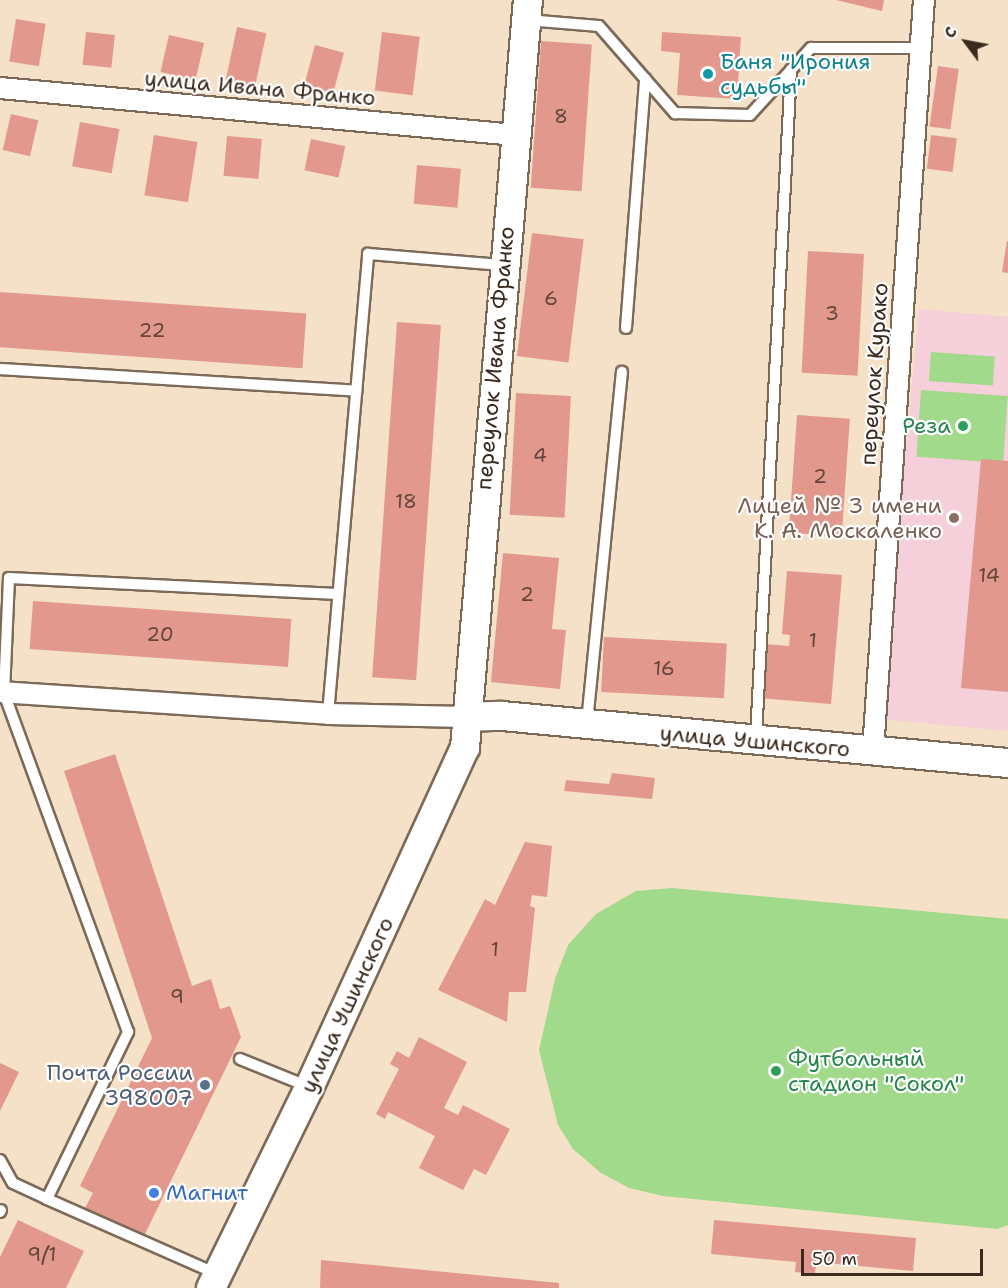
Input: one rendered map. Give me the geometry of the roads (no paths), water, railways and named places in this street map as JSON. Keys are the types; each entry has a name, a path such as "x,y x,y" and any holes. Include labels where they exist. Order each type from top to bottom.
{"street":[{"name":"переулок Курако","path":"873,751 924,0"},
{"name":"переулок Ивана Франко","path":"465,717 527,10"},
{"name":"улица Ивана Франко","path":"0,88 515,135"},
{"name":"улица Ушинского","path":"2,692 328,714 502,716 586,726 1008,763"},
{"name":"улица Ушинского","path":"214,1281 309,1088 465,748 465,717"}],"lane":[{"path":"527,10 599,26 675,113 750,115 812,48 921,48"},
{"path":"756,741 791,70"},
{"path":"626,328 645,78"},
{"path":"328,714 368,254 503,265"},
{"path":"0,369 356,391"},
{"path":"586,726 622,372"},
{"path":"47,1199 128,1032 2,692 9,578 338,594"},
{"path":"240,1059 309,1088"},
{"path":"0,1160 13,1183 214,1281"}],"place":[{"name":"Баня \"Ирония судьбы\"","path":"708,74"},
{"name":"Реза","path":"963,426"},
{"name":"Лицей № 3 имени К. А. Москаленко","path":"954,518"},
{"name":"Футбольный стадион \"Сокол\"","path":"776,1071"},
{"name":"Почта России 398007","path":"205,1085"},
{"name":"Магнит","path":"154,1193"}]}
